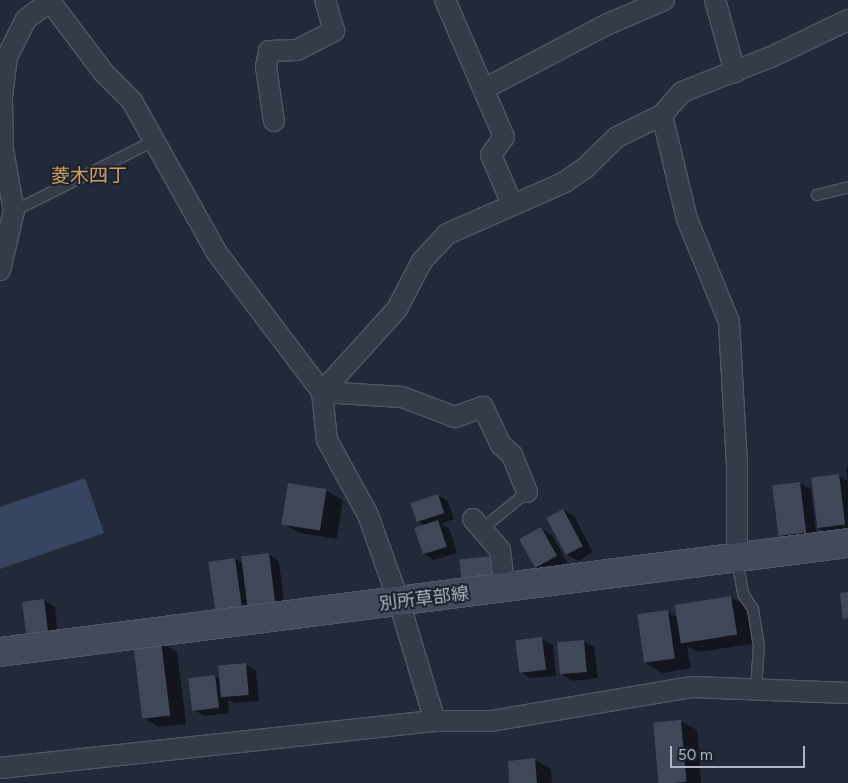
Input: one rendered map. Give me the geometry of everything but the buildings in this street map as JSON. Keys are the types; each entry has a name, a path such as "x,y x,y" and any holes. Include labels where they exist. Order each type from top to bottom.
{"main road":[{"name":"別所草部線","path":"0,652 505,589 848,543"}],"street":[{"path":"0,270 14,211 3,150 2,96 7,57 26,19 50,0 104,73 132,101 156,140 217,253 322,392 327,440 368,514 399,602 435,721"},
{"path":"274,121 266,67 269,51 297,50 334,31 325,0"},
{"path":"445,0 504,137 491,155 512,204"},
{"path":"484,89 608,24 664,0"},
{"path":"715,0 735,72"},
{"path":"322,392 397,309 422,261 447,234 563,183 585,168 618,137 662,115 682,92 735,72 847,24"},
{"path":"662,115 687,219 729,322 737,464 737,558"},
{"path":"322,392 402,397 455,417 483,407 502,445 512,455 527,492"},
{"path":"478,524 500,550 505,589"},
{"path":"0,768 435,721 491,720 692,687 848,693"}],"lane":[{"path":"14,211 156,140"},
{"path":"817,195 848,187"},
{"path":"478,524 527,492"},
{"path":"737,558 743,594 753,609 759,645 756,689"}],"water":[{"path":"85,478 104,533 0,569 0,507"}],"district":[{"name":"菱木四丁","path":"89,176"}]}
